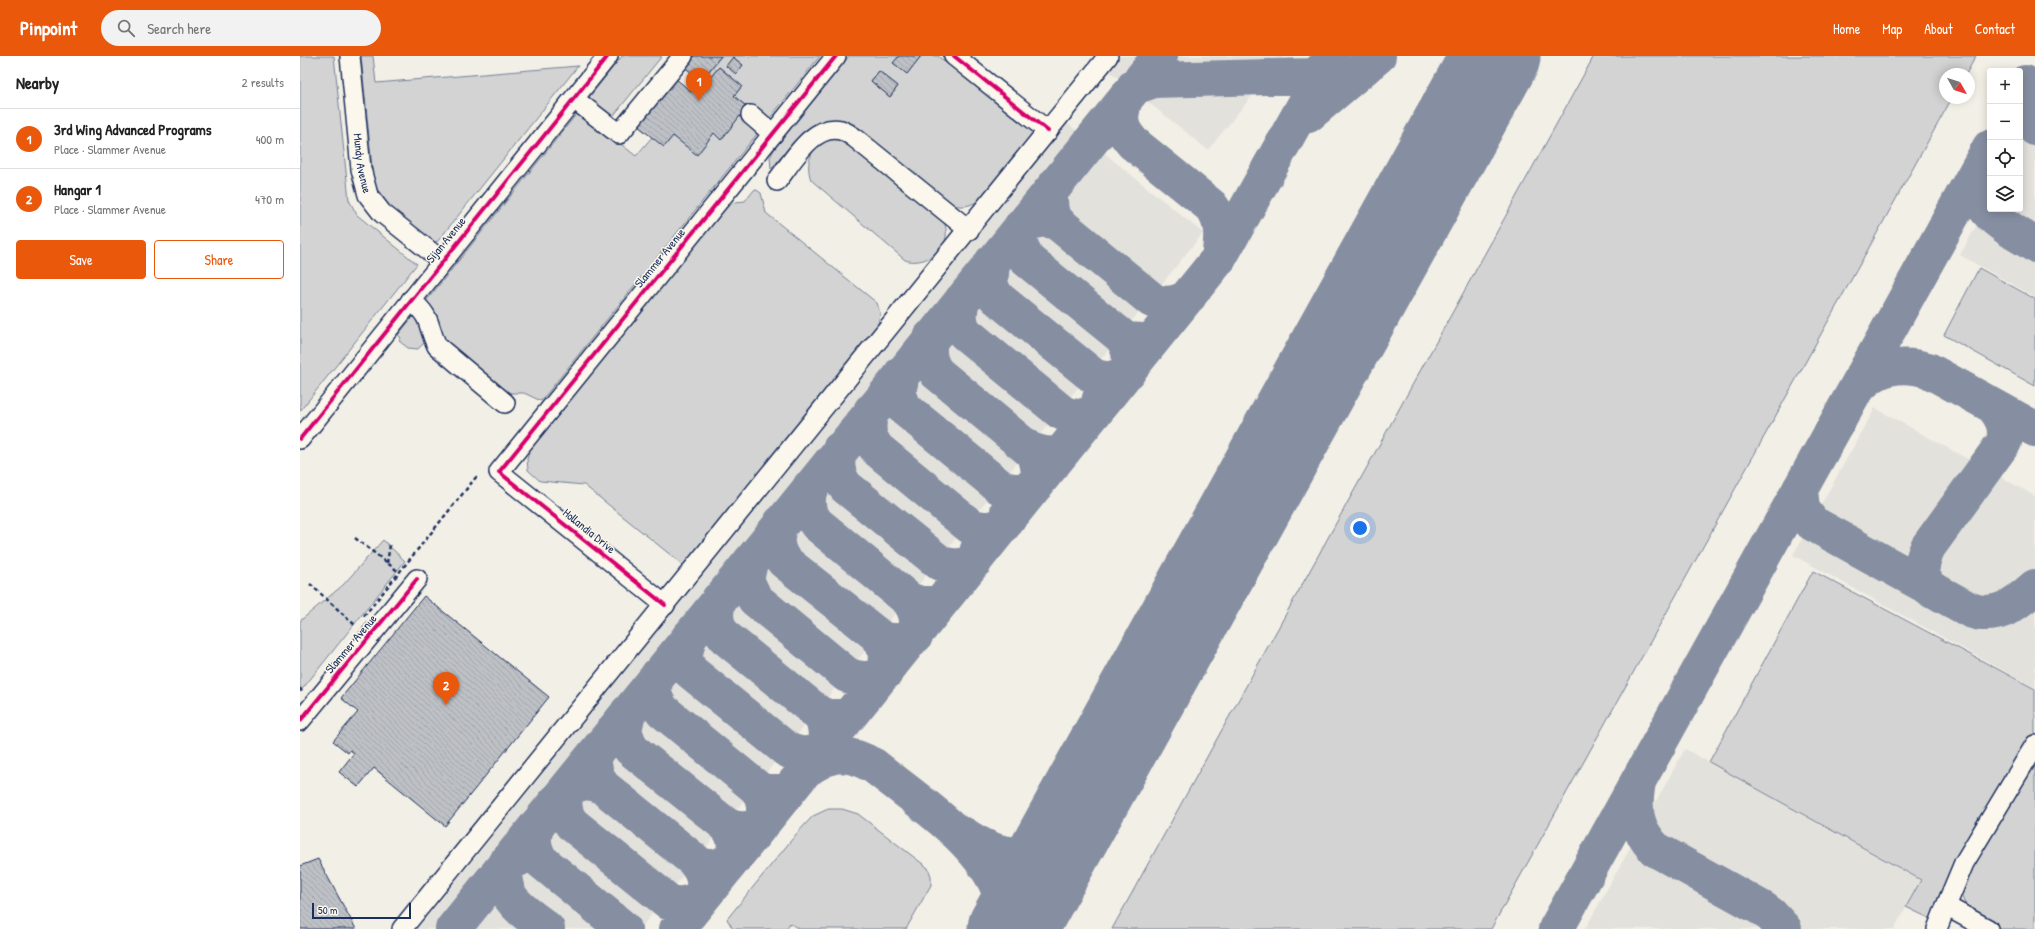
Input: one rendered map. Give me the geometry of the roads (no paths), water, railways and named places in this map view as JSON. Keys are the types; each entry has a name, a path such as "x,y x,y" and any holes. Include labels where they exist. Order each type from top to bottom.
{"street":[{"name":"Mundy Avenue","path":"350,56 362,168 368,195 382,213 442,261"},
{"name":"Sijan Avenue","path":"300,439 608,56"},
{"path":"574,98 618,134 683,56"},
{"name":"Slammer Avenue","path":"499,472 836,56"},
{"path":"954,56 1048,131"},
{"path":"402,929 666,605 1108,56"},
{"path":"751,115 773,134"},
{"path":"777,181 811,139 828,130 842,130 855,138 969,230"},
{"path":"411,300 424,311 430,322 432,335 437,346 505,403"},
{"name":"Hollandia Drive","path":"499,472 666,605"},
{"name":"Slammer Avenue","path":"300,721 417,580"},
{"path":"1937,929 1964,863 2035,745"},
{"path":"1946,906 1988,929"}],"place":[{"name":"3rd Wing Advanced Programs","path":"699,101"},
{"name":"Hangar 1","path":"446,705"}]}
